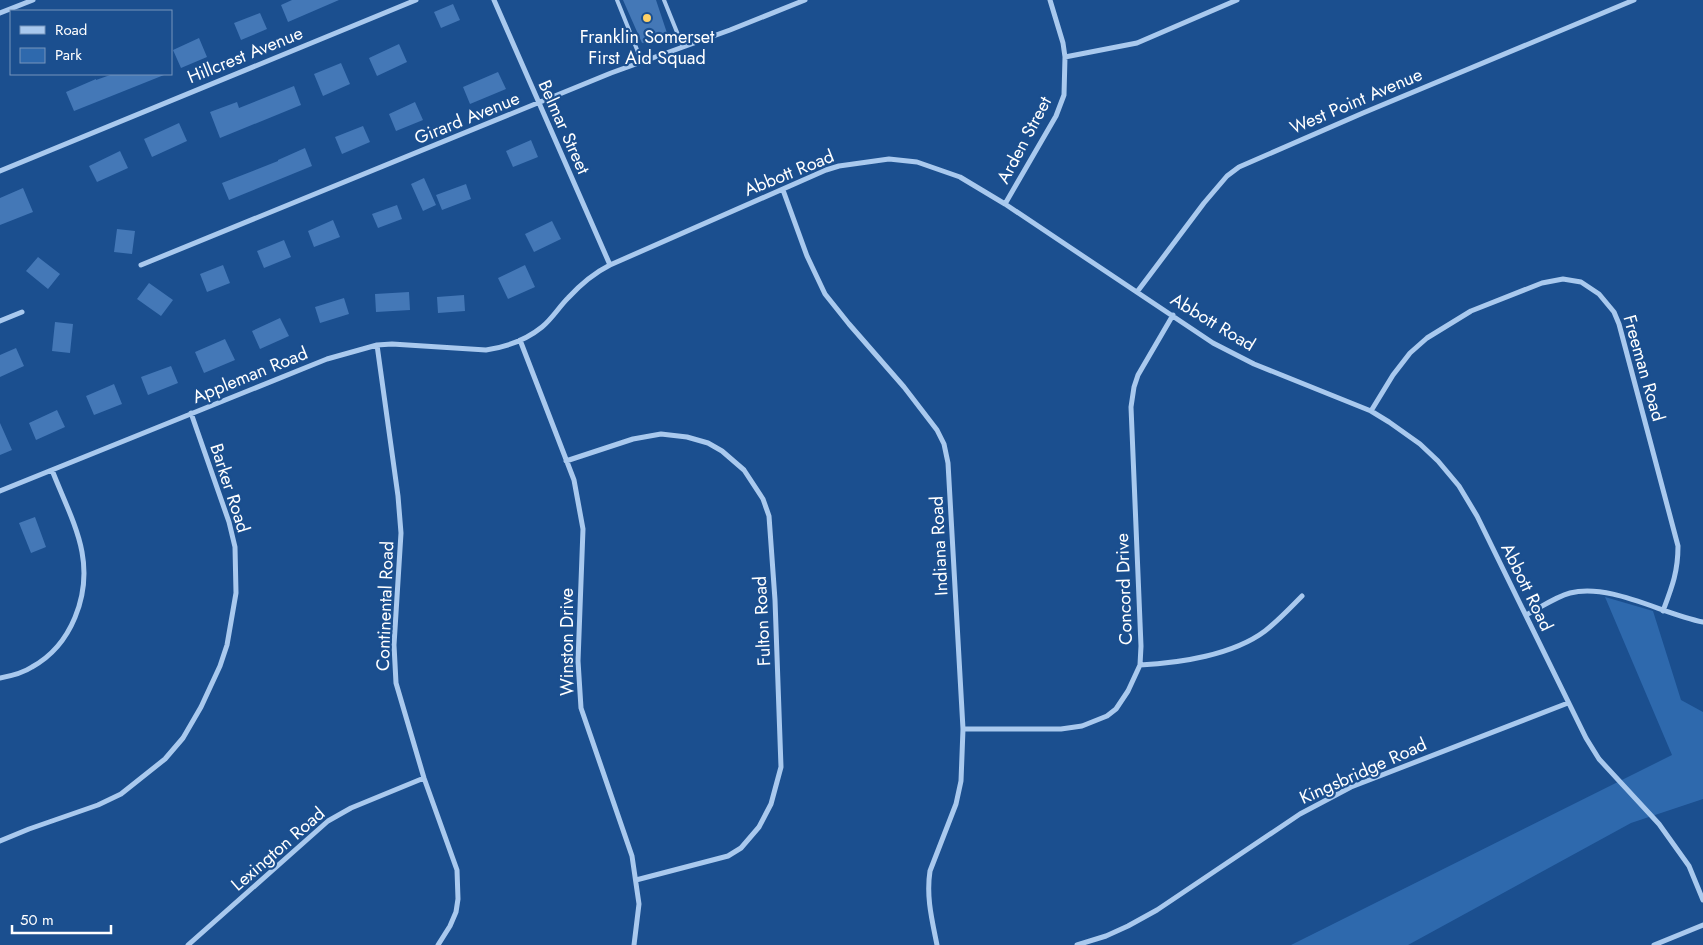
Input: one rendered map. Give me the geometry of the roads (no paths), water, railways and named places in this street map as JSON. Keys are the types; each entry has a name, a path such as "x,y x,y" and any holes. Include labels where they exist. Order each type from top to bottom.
{"street":[{"path":"0,13 33,0"},
{"name":"Hillcrest Avenue","path":"0,170 416,0"},
{"name":"Belmar Street","path":"494,0 610,265"},
{"name":"Girard Avenue","path":"141,265 642,62 805,0"},
{"name":"Arden Street","path":"1005,204 1056,116 1064,95 1065,57 1063,43 1050,0"},
{"path":"1065,57 1136,42 1237,0"},
{"name":"West Point Avenue","path":"1137,292 1204,203 1228,176 1239,167 1634,0"},
{"name":"Abbott Road","path":"520,340 543,326 568,298 598,271 839,166 889,159 917,162 960,177 1005,204 1213,343 1254,364 1371,411 1420,444 1459,486 1477,516 1568,703 1599,759 1659,824 1689,866 1703,900"},
{"name":"Indiana Road","path":"783,190 807,256 826,294 937,430 944,444 948,463 963,729 961,781 956,804 930,872 928,883 929,906 937,945"},
{"name":"Freeman Road","path":"1371,411 1393,376 1410,354 1427,338 1472,311 1542,283 1563,279 1581,282 1599,294 1614,312 1619,324 1678,546 1678,565 1675,578 1663,611"},
{"path":"0,321 22,312"},
{"name":"Concord Drive","path":"963,729 1061,729 1082,726 1107,716 1116,709 1128,691 1140,665 1141,646 1131,407 1138,375 1173,315"},
{"name":"Appleman Road","path":"0,491 327,359 377,345 392,344 486,350 520,340"},
{"name":"Winston Drive","path":"520,340 574,480 584,530 578,661 581,708 632,856 639,904 634,945"},
{"name":"Continental Road","path":"377,345 398,496 400,524 394,645 396,684 424,778 456,870 458,899 456,912 438,945"},
{"name":"Barker Road","path":"0,841 98,805 121,794 165,759 183,738 201,707 220,666 227,645 236,593 234,547 230,522 191,413"},
{"name":"Fulton Road","path":"566,461 633,439 661,434 687,437 722,451 744,470 764,499 769,516 775,600 781,767 772,804 759,827 741,848 728,856 636,880"},
{"path":"0,678 33,668 63,640 70,629 85,585 82,552 77,534 52,470"},
{"path":"1526,615 1568,594 1582,590 1594,590 1687,619 1703,622"},
{"path":"1140,665 1170,664 1201,658 1242,644 1265,631 1302,596"},
{"name":"Kingsbridge Road","path":"1077,945 1113,933 1157,910 1300,814 1351,787 1568,703"},
{"name":"Lexington Road","path":"188,945 328,820 351,808 424,778"},
{"path":"1654,945 1703,925"}],"lane":[{"path":"617,0 642,62"},
{"path":"664,0 683,47"}],"place":[{"name":"Franklin Somerset First Aid Squad","path":"647,18"}]}
